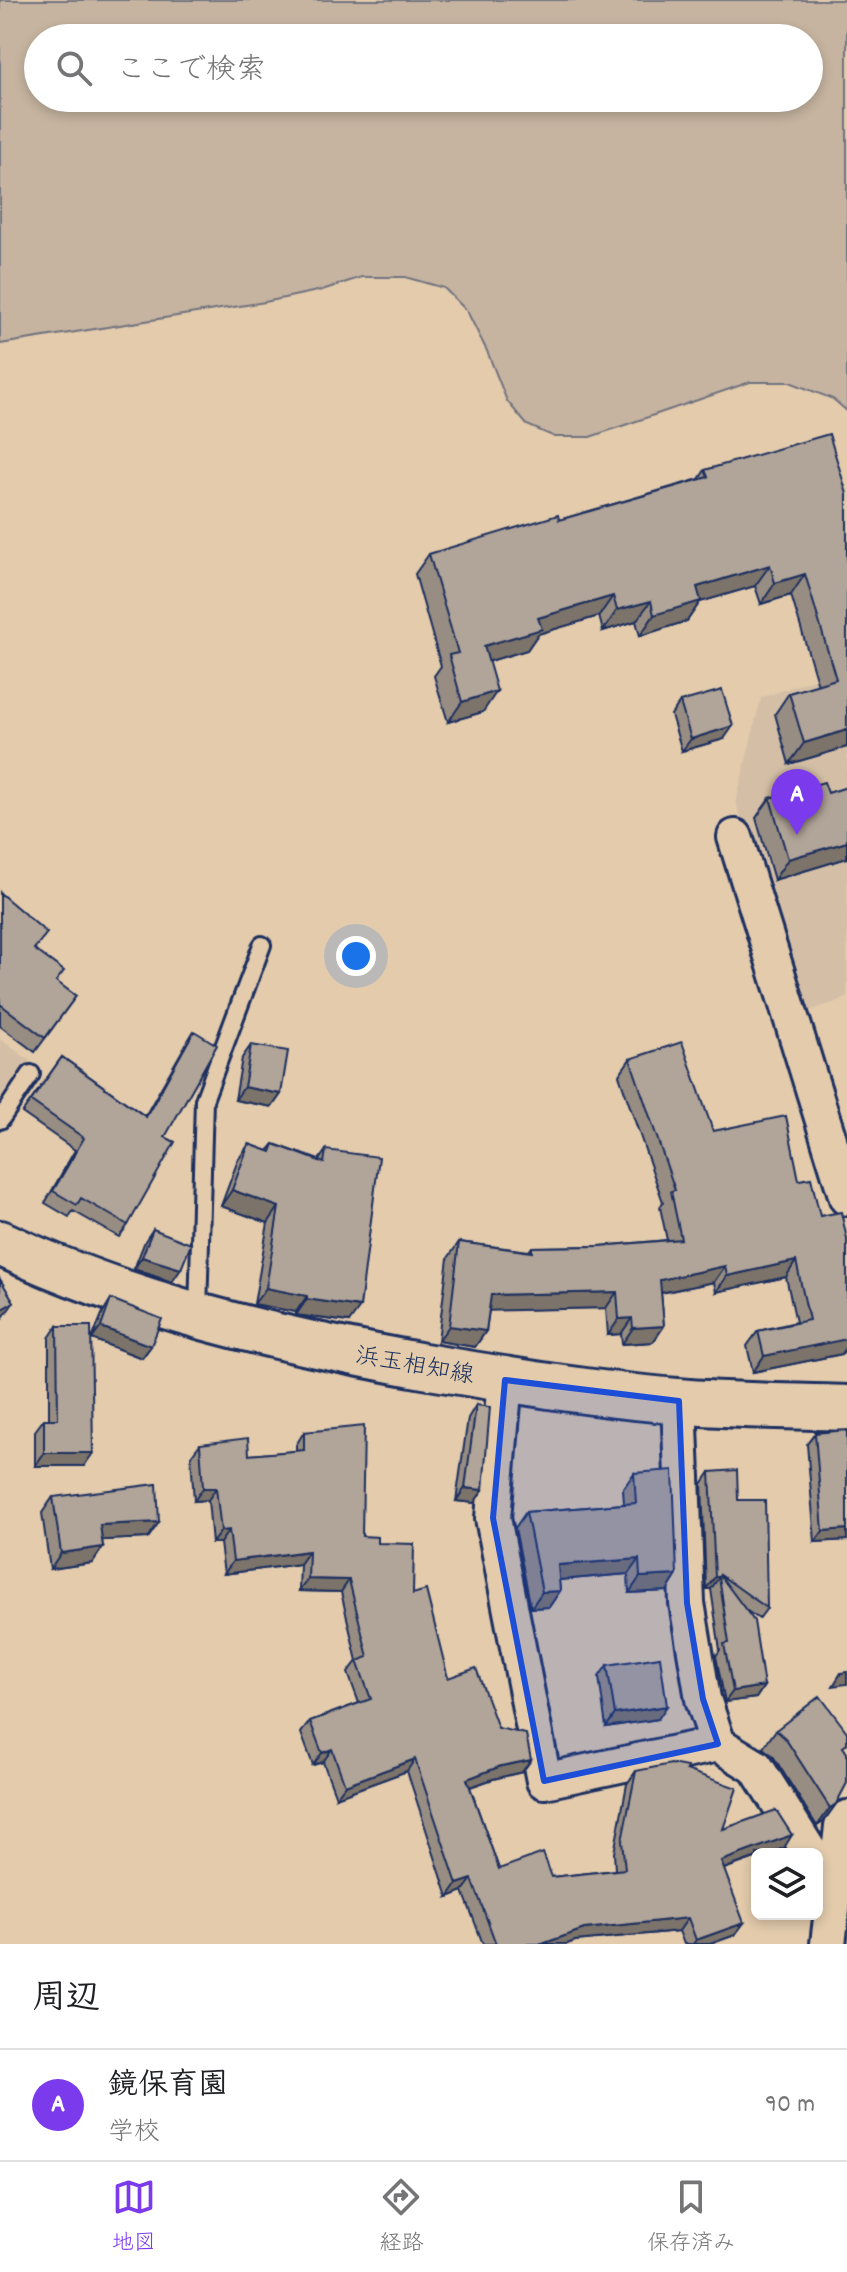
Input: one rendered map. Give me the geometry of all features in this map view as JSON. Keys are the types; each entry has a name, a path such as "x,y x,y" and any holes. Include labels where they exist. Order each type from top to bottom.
{"main road":[{"name":"浜玉相知線","path":"0,1243 112,1288 198,1317 344,1352 505,1380 679,1401 847,1408"}],"street":[{"path":"735,837 847,1198"},
{"path":"505,1380 493,1518 544,1781 718,1744"},
{"path":"679,1401 687,1603 703,1699 718,1744 756,1767 807,1848"},
{"path":"828,1944 826,1874 847,1818"}],"lane":[{"path":"198,1317 204,1100 262,945"},
{"path":"0,1120 31,1074"}],"highlighted area":[{"path":"505,1380 679,1401 687,1603 703,1699 718,1744 544,1781 493,1518"}],"shaded area":[{"path":"0,0 847,0 847,411 833,399 790,382 750,382 590,437 555,437 527,425 507,401 467,311 444,288 405,277 362,277 322,290 265,302 0,344"},
{"path":"847,667 847,998 800,1014 736,802 761,698"},
{"path":"0,1039 37,1066 0,1109"}],"building":[{"path":"829,434 847,494 847,730 804,743 789,693 836,679 805,574 775,583 770,565 697,587 701,601 654,615 651,601 617,610 613,596 538,618 542,629 484,646 497,691 462,702 449,655 458,653 429,554 558,515 559,520 708,477 705,470"},
{"path":"722,690 733,726 691,739 680,702"},
{"path":"824,782 828,793 847,787 847,842 788,859 770,798"},
{"path":"0,893 47,933 34,949 64,971 56,981 76,996 45,1038 0,1004"},
{"path":"194,1031 217,1045 165,1137 175,1142 128,1225 81,1198 77,1205 53,1191 84,1138 31,1101 62,1057 146,1117"},
{"path":"682,1042 713,1131 786,1116 799,1180 811,1178 820,1216 841,1212 847,1239 847,1339 764,1356 758,1331 809,1320 796,1261 727,1276 725,1266 660,1280 664,1326 633,1328 632,1318 619,1319 617,1292 491,1295 486,1331 449,1326 459,1242 532,1252 532,1247 600,1246 681,1239 671,1191 675,1190 630,1059"},
{"path":"251,1045 288,1051 281,1094 244,1087"},
{"path":"249,1144 271,1152 274,1144 324,1163 326,1150 379,1157 360,1307 307,1299 307,1296 266,1288 279,1207 232,1190"},
{"path":"153,1229 191,1244 181,1269 142,1257"},
{"path":"0,1279 14,1302 0,1310"},
{"path":"111,1299 162,1319 151,1346 101,1327"},
{"path":"57,1326 91,1326 93,1453 44,1453 44,1419 58,1419"},
{"path":"476,1405 490,1407 483,1490 465,1488"},
{"path":"364,1426 362,1536 378,1537 378,1543 414,1544 413,1594 426,1590 448,1678 476,1668 498,1728 526,1734 531,1760 501,1766 467,1779 499,1869 543,1853 552,1877 625,1869 622,1841 636,1771 671,1764 687,1767 686,1770 737,1788 723,1829 776,1810 792,1835 721,1861 744,1923 696,1940 688,1918 584,1929 542,1944 496,1944 472,1879 457,1884 415,1759 345,1785 332,1749 322,1753 310,1721 371,1699 357,1661 368,1657 349,1580 308,1579 309,1551 233,1561 229,1530 221,1531 216,1488 203,1488 200,1444 248,1438 249,1455 304,1450 304,1432"},
{"path":"847,1430 847,1529 823,1531 815,1433"},
{"path":"673,1470 677,1575 640,1577 639,1559 558,1565 560,1591 542,1592 526,1512 636,1503 634,1473"},
{"path":"737,1470 738,1500 765,1500 767,1608 719,1574 754,1621 764,1686 733,1691 724,1644 729,1643 719,1577 715,1577 710,1472"},
{"path":"157,1484 159,1522 100,1525 103,1547 61,1553 53,1497"},
{"path":"660,1657 667,1706 615,1714 607,1665"},
{"path":"820,1696 847,1732 847,1744 843,1747 847,1753 847,1783 836,1804 830,1808 785,1738 776,1730"}],"place":[{"name":"鏡保育園","path":"797,835"}]}
